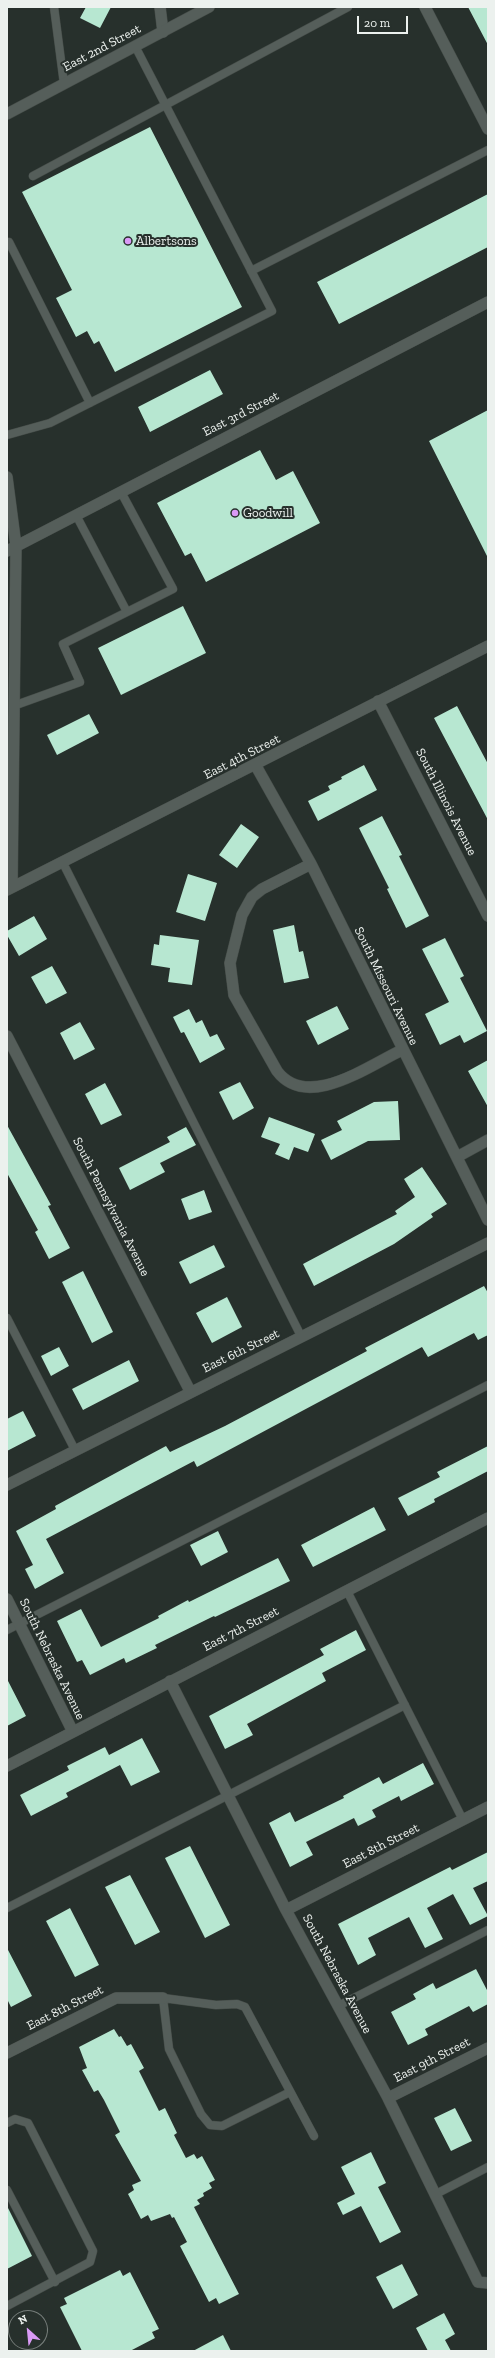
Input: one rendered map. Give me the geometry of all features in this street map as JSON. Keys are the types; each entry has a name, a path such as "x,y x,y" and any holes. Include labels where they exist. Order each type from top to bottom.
{"street":[{"path":"160,7 163,32"},
{"name":"East 2nd Street","path":"7,114 209,7"},
{"path":"424,7 488,129"},
{"name":"East 3rd Street","path":"12,548 488,302"},
{"path":"7,477 12,548 16,705 10,889"},
{"name":"East 4th Street","path":"10,889 256,766 378,701 488,646"},
{"name":"South Illinois Avenue","path":"378,701 488,916"},
{"name":"South Missouri Avenue","path":"256,766 311,864 402,1050 488,1220"},
{"path":"311,864 262,889 252,897 242,915 230,963 234,995 283,1080 305,1089 318,1088 335,1083 402,1050"},
{"name":"South Pennsylvania Avenue","path":"7,1036 190,1391"},
{"path":"457,1157 488,1140"},
{"name":"East 6th Street","path":"7,1485 190,1391 488,1243"},
{"name":"East 7th Street","path":"7,1766 488,1518"},
{"name":"South Nebraska Avenue","path":"7,1598 73,1732"},
{"name":"South Nebraska Avenue","path":"170,1681 286,1910 388,2098 483,2283"},
{"name":"East 8th Street","path":"286,1910 488,1807"},
{"name":"East 8th Street","path":"7,2053 116,1998 163,1998"},
{"name":"East 9th Street","path":"388,2098 488,2048"}],"lane":[{"path":"54,7 64,84"},
{"path":"33,176 348,7"},
{"path":"7,435 50,423 272,311 135,46"},
{"path":"251,271 488,150"},
{"path":"7,242 9,242 90,403"},
{"path":"16,705 80,682 62,644 173,589 120,492"},
{"path":"76,515 127,612"},
{"path":"63,863 301,1336"},
{"path":"7,1318 75,1450"},
{"path":"7,1630 488,1385"},
{"path":"346,1590 463,1820"},
{"path":"7,1908 405,1705"},
{"path":"338,2006 488,1930"},
{"path":"290,2092 222,2126 210,2125 201,2114 169,2049 163,1998 216,2005 237,2004 245,2007 314,2136"},
{"path":"7,2123 16,2119 28,2123 93,2251 90,2262 55,2282 7,2306"},
{"path":"436,2194 488,2167"},
{"path":"7,2190 55,2282"}],"building":[{"path":"86,7 111,7 100,28 80,18"},
{"path":"468,7 488,7 488,45"},
{"name":"Albertsons","path":"150,127 242,307 115,372 99,341 94,344 87,331 76,337 56,298 72,290 22,192"},
{"path":"488,194 488,247 339,324 317,282"},
{"path":"210,370 223,394 150,432 138,407"},
{"path":"488,410 488,558 429,441"},
{"path":"260,450 276,480 293,471 320,523 206,582 191,553 185,556 157,503"},
{"path":"183,606 206,653 121,695 98,648"},
{"path":"457,706 488,764 488,820 434,718"},
{"path":"89,714 99,733 57,755 47,735"},
{"path":"364,765 377,790 318,821 308,801 330,790 328,786 342,779 341,777"},
{"path":"382,816 402,855 399,856 429,916 406,928 387,889 389,888 359,828"},
{"path":"241,824 259,837 237,868 219,855"},
{"path":"188,874 217,883 205,921 176,912"},
{"path":"34,916 47,939 19,956 7,935 7,931"},
{"path":"294,925 299,952 303,951 309,978 284,983 273,930"},
{"path":"160,935 199,940 192,985 168,982 170,968 151,965 154,944 159,945"},
{"path":"445,938 464,976 460,978 487,1031 464,1043 460,1035 440,1045 425,1014 449,1002 422,949"},
{"path":"52,966 67,993 46,1004 31,977"},
{"path":"337,1006 349,1029 318,1045 306,1021"},
{"path":"189,1009 196,1023 202,1020 210,1037 217,1034 225,1049 200,1063 184,1032 181,1033 173,1017"},
{"path":"80,1022 95,1049 74,1060 60,1033"},
{"path":"488,1060 488,1107 468,1071"},
{"path":"240,1082 254,1108 233,1120 219,1092"},
{"path":"105,1083 122,1115 101,1125 85,1094"},
{"path":"398,1101 400,1140 368,1141 331,1160 321,1140 342,1130 337,1121 374,1102"},
{"path":"269,1117 315,1134 308,1152 294,1147 289,1160 275,1154 280,1144 261,1137"},
{"path":"7,1125 51,1205 48,1206 70,1248 49,1259 35,1232 38,1230 7,1173"},
{"path":"186,1127 196,1145 160,1163 165,1172 130,1190 119,1168 170,1142 167,1137"},
{"path":"422,1167 447,1204 431,1214 433,1217 394,1244 314,1286 303,1264 397,1214 395,1211 415,1197 404,1179"},
{"path":"204,1190 212,1212 189,1220 181,1199"},
{"path":"214,1245 225,1267 190,1284 179,1262"},
{"path":"83,1271 113,1332 92,1343 62,1282"},
{"path":"484,1286 488,1293 488,1335 478,1340 474,1333 428,1357 422,1347 197,1467 194,1461 46,1539 64,1573 35,1589 25,1569 33,1565 16,1531 56,1509 55,1506 166,1446 170,1452 225,1426 367,1351 365,1348"},
{"path":"227,1297 242,1327 212,1343 196,1313"},
{"path":"59,1347 69,1366 51,1376 41,1356"},
{"path":"129,1360 139,1381 83,1410 72,1389"},
{"path":"23,1411 36,1436 7,1451 7,1419"},
{"path":"488,1446 488,1471 434,1499 435,1502 408,1516 398,1498 440,1477 437,1472"},
{"path":"374,1507 386,1530 313,1567 301,1545"},
{"path":"218,1531 228,1552 201,1566 190,1545"},
{"path":"278,1558 290,1581 155,1645 157,1648 126,1663 124,1658 90,1675 82,1660 77,1662 57,1621 81,1609 101,1647 159,1618 158,1616 188,1600 189,1602"},
{"path":"356,1630 366,1650 322,1673 326,1681 247,1724 253,1735 225,1749 209,1716 324,1655 320,1649"},
{"path":"7,1679 26,1716 7,1726"},
{"path":"142,1738 160,1772 131,1786 120,1765 66,1793 68,1797 31,1816 20,1795 69,1770 67,1766 105,1747 109,1755"},
{"path":"423,1763 434,1784 401,1801 399,1796 372,1810 376,1817 358,1826 354,1818 306,1842 313,1855 290,1867 269,1823 290,1812 295,1822 344,1798 343,1796 379,1777 383,1784"},
{"path":"190,1846 230,1925 205,1938 165,1858"},
{"path":"488,1852 488,1881 473,1888 488,1916 470,1925 453,1894 427,1908 443,1939 425,1948 409,1917 368,1938 376,1955 358,1965 338,1924 450,1867 452,1870"},
{"path":"130,1875 160,1932 135,1945 105,1887"},
{"path":"70,1908 99,1965 75,1977 46,1921"},
{"path":"7,1948 32,1996 11,2007 7,1999"},
{"path":"476,1969 488,1992 488,2004 473,2012 469,2006 425,2029 428,2035 408,2045 391,2012 416,1999 413,1994 433,1983 436,1989"},
{"path":"114,2029 119,2037 121,2036 127,2046 131,2044 144,2068 139,2071 159,2111 165,2108 177,2133 174,2135 186,2158 194,2154 197,2159 202,2156 215,2180 209,2183 212,2188 203,2193 204,2196 197,2200 200,2204 194,2207 239,2294 219,2304 216,2298 209,2302 180,2246 187,2242 174,2217 172,2218 170,2214 151,2221 148,2215 141,2219 128,2194 134,2190 132,2185 141,2181 115,2135 120,2132 104,2100 98,2090 94,2092 82,2070 87,2068 79,2047"},
{"path":"455,2108 472,2141 451,2151 434,2118"},
{"path":"371,2152 386,2183 378,2187 401,2232 380,2243 361,2206 343,2215 337,2203 355,2194 341,2167"},
{"path":"7,2206 32,2256 7,2269"},
{"path":"402,2264 418,2295 393,2309 376,2277"},
{"path":"120,2270 123,2276 130,2272 159,2329 152,2332 155,2338 130,2351 82,2351 60,2307 67,2304 64,2298"},
{"path":"444,2313 455,2334 445,2340 451,2351 428,2351 416,2328"},
{"path":"223,2335 231,2351 193,2351"}],"place":[{"name":"Albertsons","path":"128,241"},
{"name":"Goodwill","path":"235,513"}]}
